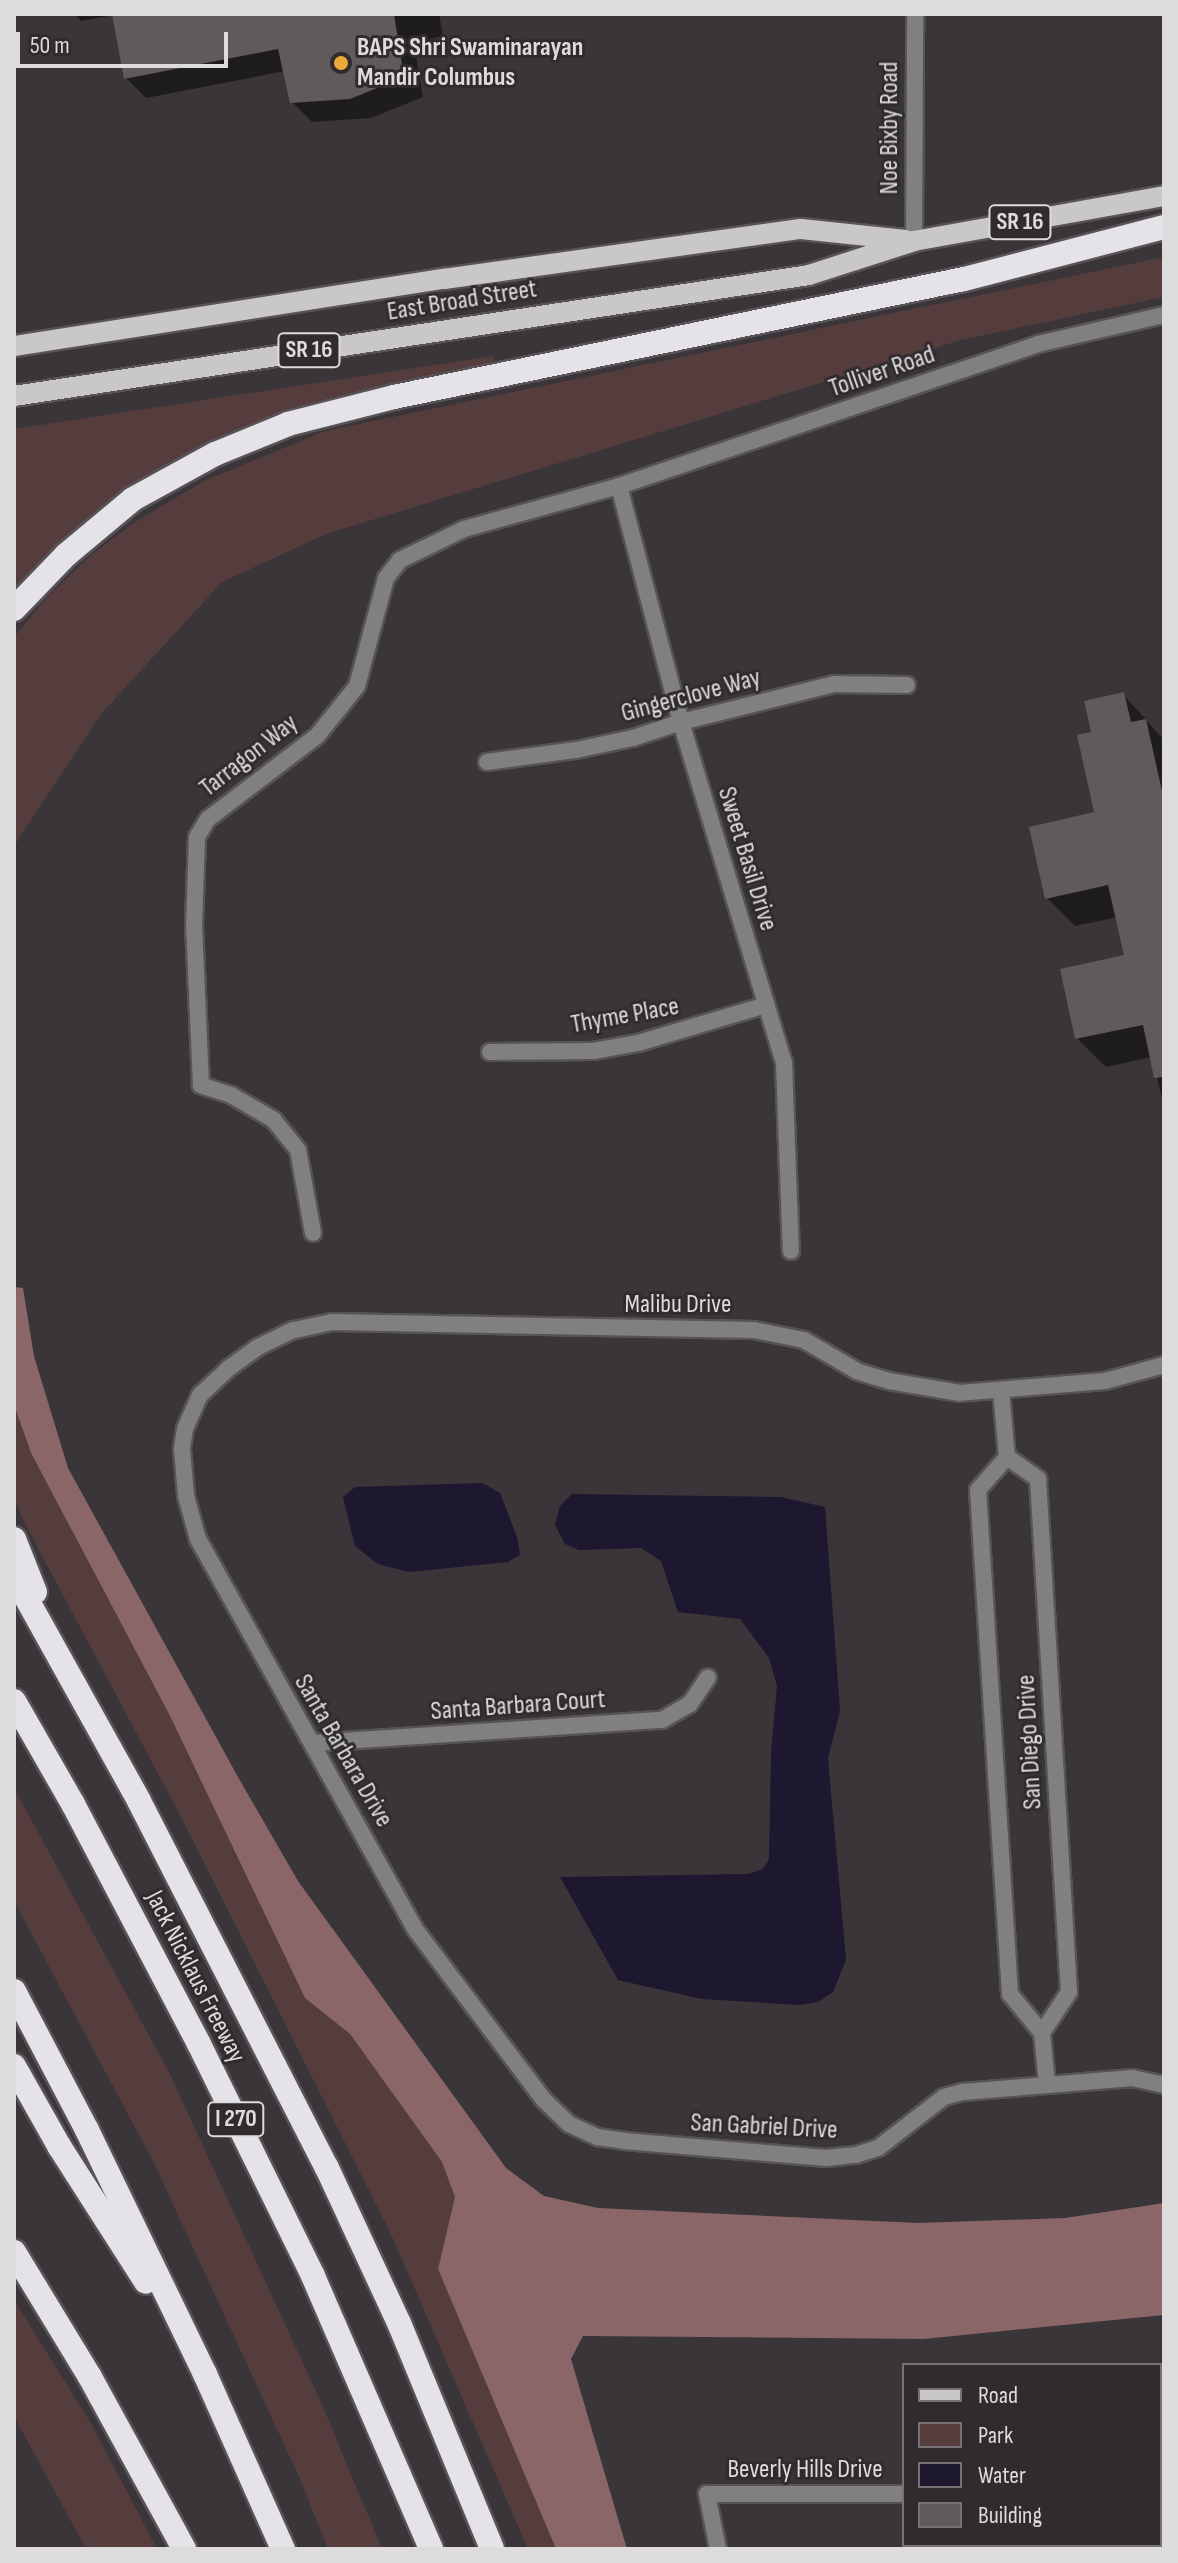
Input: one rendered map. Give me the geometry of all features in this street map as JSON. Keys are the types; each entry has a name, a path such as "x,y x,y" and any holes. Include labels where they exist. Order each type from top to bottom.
{"highway":[{"path":"14,609 66,555 133,499 215,454 288,424 394,397 964,279 1164,227"},
{"path":"14,1539 54,1643"},
{"path":"14,1576 54,1643 249,2011 327,2168 399,2323 492,2549"},
{"name":"Jack Nicklaus Freeway","path":"14,1701 73,1804 206,2057 313,2276 431,2549"},
{"path":"14,1991 87,2130 205,2374 283,2549"},
{"path":"14,2066 59,2146 205,2374"},
{"path":"14,2252 90,2377 184,2549"}],"main road":[{"name":"East Broad Street","path":"14,396 809,275 914,241 1164,196"},
{"name":"East Broad Street","path":"14,346 444,279 801,229 914,241"}],"street":[{"name":"Noe Bixby Road","path":"914,241 915,14"},
{"name":"Tolliver Road","path":"619,486 1038,344 1164,315"},
{"name":"Sweet Basil Drive","path":"619,486 681,722 784,1063 791,1251"},
{"name":"Tarragon Way","path":"313,1233 298,1150 274,1120 231,1095 201,1085 194,926 197,837 208,819 317,736 357,686 386,578 400,560 464,529 619,486"},
{"name":"Gingerclove Way","path":"487,762 576,750 633,738 681,722 834,684 907,685"},
{"name":"Thyme Place","path":"490,1052 593,1051 638,1043 766,1005"},
{"name":"Malibu Drive","path":"200,1395 258,1347 293,1330 332,1322 754,1330 804,1340 857,1371 900,1383 960,1393 1105,1381 1164,1365"},
{"path":"1001,1391 1007,1457"},
{"name":"Santa Barbara Drive","path":"200,1395 185,1429 182,1449 186,1496 198,1539 415,1929 544,2100"},
{"name":"San Diego Drive","path":"1007,1457 1038,1479 1069,1992 1042,2033 1010,1994 978,1490 1007,1457"},
{"name":"Santa Barbara Court","path":"313,1743 662,1720 690,1704 708,1677"},
{"path":"1042,2033 1047,2083"},
{"name":"San Gabriel Drive","path":"544,2100 569,2124 597,2137 826,2158 856,2155 878,2148 944,2097 985,2088 1132,2078 1164,2085"},
{"name":"Beverly Hills Drive","path":"718,2549 707,2494 902,2494"}],"green space":[{"path":"1164,257 1164,297 961,340 326,534 222,582 101,714 14,846 14,637 48,596 90,556 132,524 204,481 325,431"},
{"path":"493,356 494,366 360,391 217,438 96,511 14,588 14,429"},
{"path":"14,1405 31,1453 169,1714 305,1998 350,2034 442,2162 456,2197 438,2269 556,2549 528,2549 390,2232 180,1815 22,1518 14,1497"},
{"path":"14,1788 168,2070 320,2400 382,2549 328,2549 300,2479 153,2161 14,1901"},
{"path":"14,2300 92,2425 157,2549 86,2549 14,2416"}],"shaded area":[{"path":"14,1287 23,1288 34,1356 68,1468 238,1777 298,1881 506,2168 544,2196 598,2208 918,2223 1065,2218 1164,2203 1164,2315 924,2339 583,2336 571,2359 627,2549 556,2549 438,2269 455,2197 442,2162 350,2034 305,1998 169,1714 31,1453 14,1405"}],"water":[{"path":"482,1483 500,1493 517,1537 520,1555 508,1562 409,1572 378,1564 355,1546 343,1497 355,1487"},
{"path":"572,1494 781,1497 825,1507 840,1711 828,1758 846,1960 833,1992 818,2002 799,2005 702,1999 618,1980 560,1877 748,1874 763,1869 769,1859 771,1753 777,1686 769,1658 740,1619 678,1612 661,1561 641,1548 579,1550 565,1544 555,1525 560,1506"}],"building":[{"name":"BAPS Shri Swaminarayan Mandir Columbus","path":"112,14 394,14 404,77 350,99 290,103 278,49 124,79"},
{"path":"1124,692 1131,722 1146,719 1164,800 1164,1077 1154,1078 1143,1025 1075,1039 1060,969 1124,955 1108,885 1045,899 1029,827 1094,812 1077,735 1091,732 1084,701"}],"place":[{"name":"BAPS Shri Swaminarayan Mandir Columbus","path":"341,63"}]}
